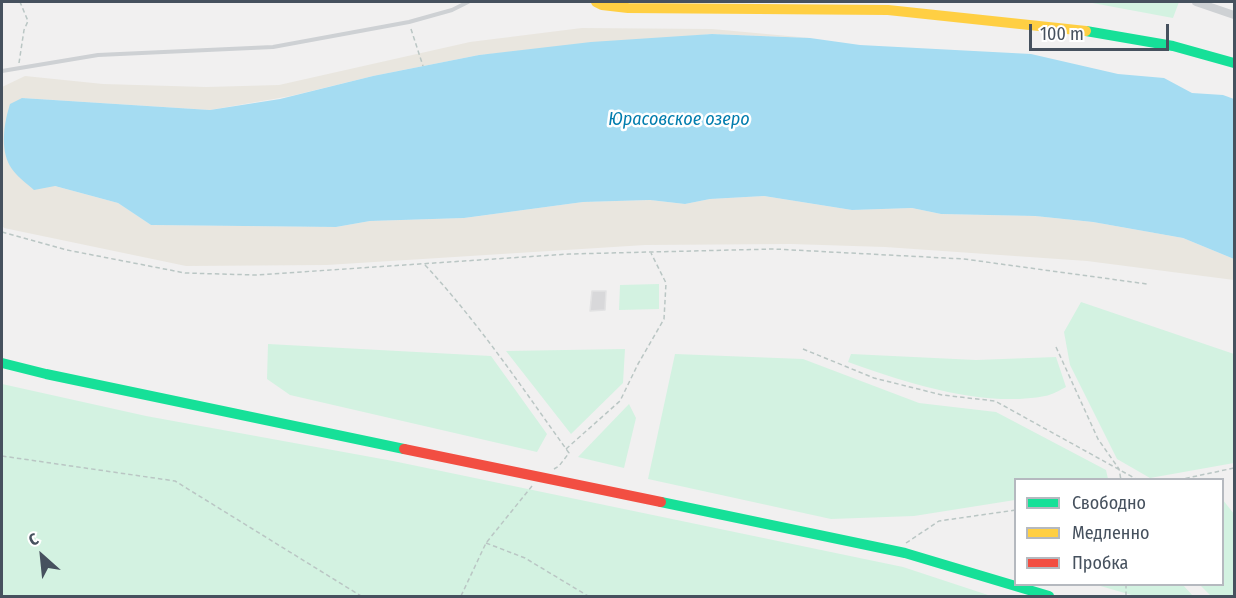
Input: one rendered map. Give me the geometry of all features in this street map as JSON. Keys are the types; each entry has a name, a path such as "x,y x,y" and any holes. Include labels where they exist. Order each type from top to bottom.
{"main road":[{"path":"596,2 602,5 628,8 888,6 1096,32 1173,46 1234,63"},
{"path":"2,363 896,551 1049,597"}],"street":[{"path":"1196,2 1234,15"}],"lane":[{"path":"2,71 98,55 273,47 410,22 452,10 468,2"}],"path":[{"path":"19,69 24,30 28,21 20,2"},
{"path":"410,22 423,66"},
{"path":"2,232 67,250 185,273 255,275 569,254 774,249 964,259 1147,284"},
{"path":"566,449 620,401 664,319 666,283 651,252"},
{"path":"424,264 455,297 493,346 569,453 560,466 539,476 486,543 461,597"},
{"path":"1056,347 1098,439 1119,469 1121,478"},
{"path":"803,349 874,378 942,395 995,401 1135,478"},
{"path":"2,456 175,481 361,597"},
{"path":"1187,478 1234,468"},
{"path":"896,551 939,521 1014,510"},
{"path":"486,543 525,558 588,597"}],"green space":[{"path":"1087,2 1179,2 1173,18"},
{"path":"659,284 659,309 619,310 620,285"},
{"path":"1081,302 1234,354 1234,463 1150,478 1117,459 1070,365 1064,332"},
{"path":"268,344 491,356 547,434 537,452 290,395 267,379"},
{"path":"625,349 623,383 571,434 506,351"},
{"path":"675,354 803,359 919,403 996,412 1106,470 1108,478 1014,478 1014,500 914,516 831,519 648,479"},
{"path":"851,354 976,360 1056,357 1066,387 1048,395 1021,399 971,396 920,385 848,362"},
{"path":"2,384 146,416 393,461 903,567 991,596 2,596"},
{"path":"629,404 636,418 624,468 578,457"},
{"path":"1224,501 1234,514 1234,596 1211,596 1201,586 1224,586"},
{"path":"1100,586 1184,586 1193,596 1135,596"}],"sand":[{"path":"582,28 712,29 810,38 712,34 479,55 373,76 291,96 210,110 22,98 55,186 118,203 151,225 336,227 370,221 464,218 583,202 650,200 685,204 710,199 764,196 852,210 912,208 941,214 1035,216 1093,222 1183,238 1234,259 1234,280 1087,261 885,247 791,244 645,245 327,265 186,266 4,228 2,225 2,87 25,76 103,84 206,87 279,85 470,42"}],"water":[{"name":"Юрасовское озеро","path":"712,34 810,38 860,45 1031,54 1118,74 1164,78 1192,93 1223,95 1234,99 1234,259 1183,238 1093,222 1035,216 941,214 912,208 852,210 764,196 710,199 685,204 650,200 583,202 464,218 370,221 336,227 151,225 118,203 55,186 34,190 12,169 5,151 5,127 10,104 22,98 210,110 280,99 373,76 479,55 591,42"}],"building":[{"path":"592,291 606,291 605,310 590,311"}],"traffic: fast":[{"path":"1086,31 1173,46 1234,63"},
{"path":"2,363 404,449"},
{"path":"661,502 905,553 1014,586"},
{"path":"1016,586 1049,596"}],"traffic: slow":[{"path":"596,2 602,5 628,8 888,10 1086,31"}],"traffic: jam":[{"path":"404,449 661,502"}]}
